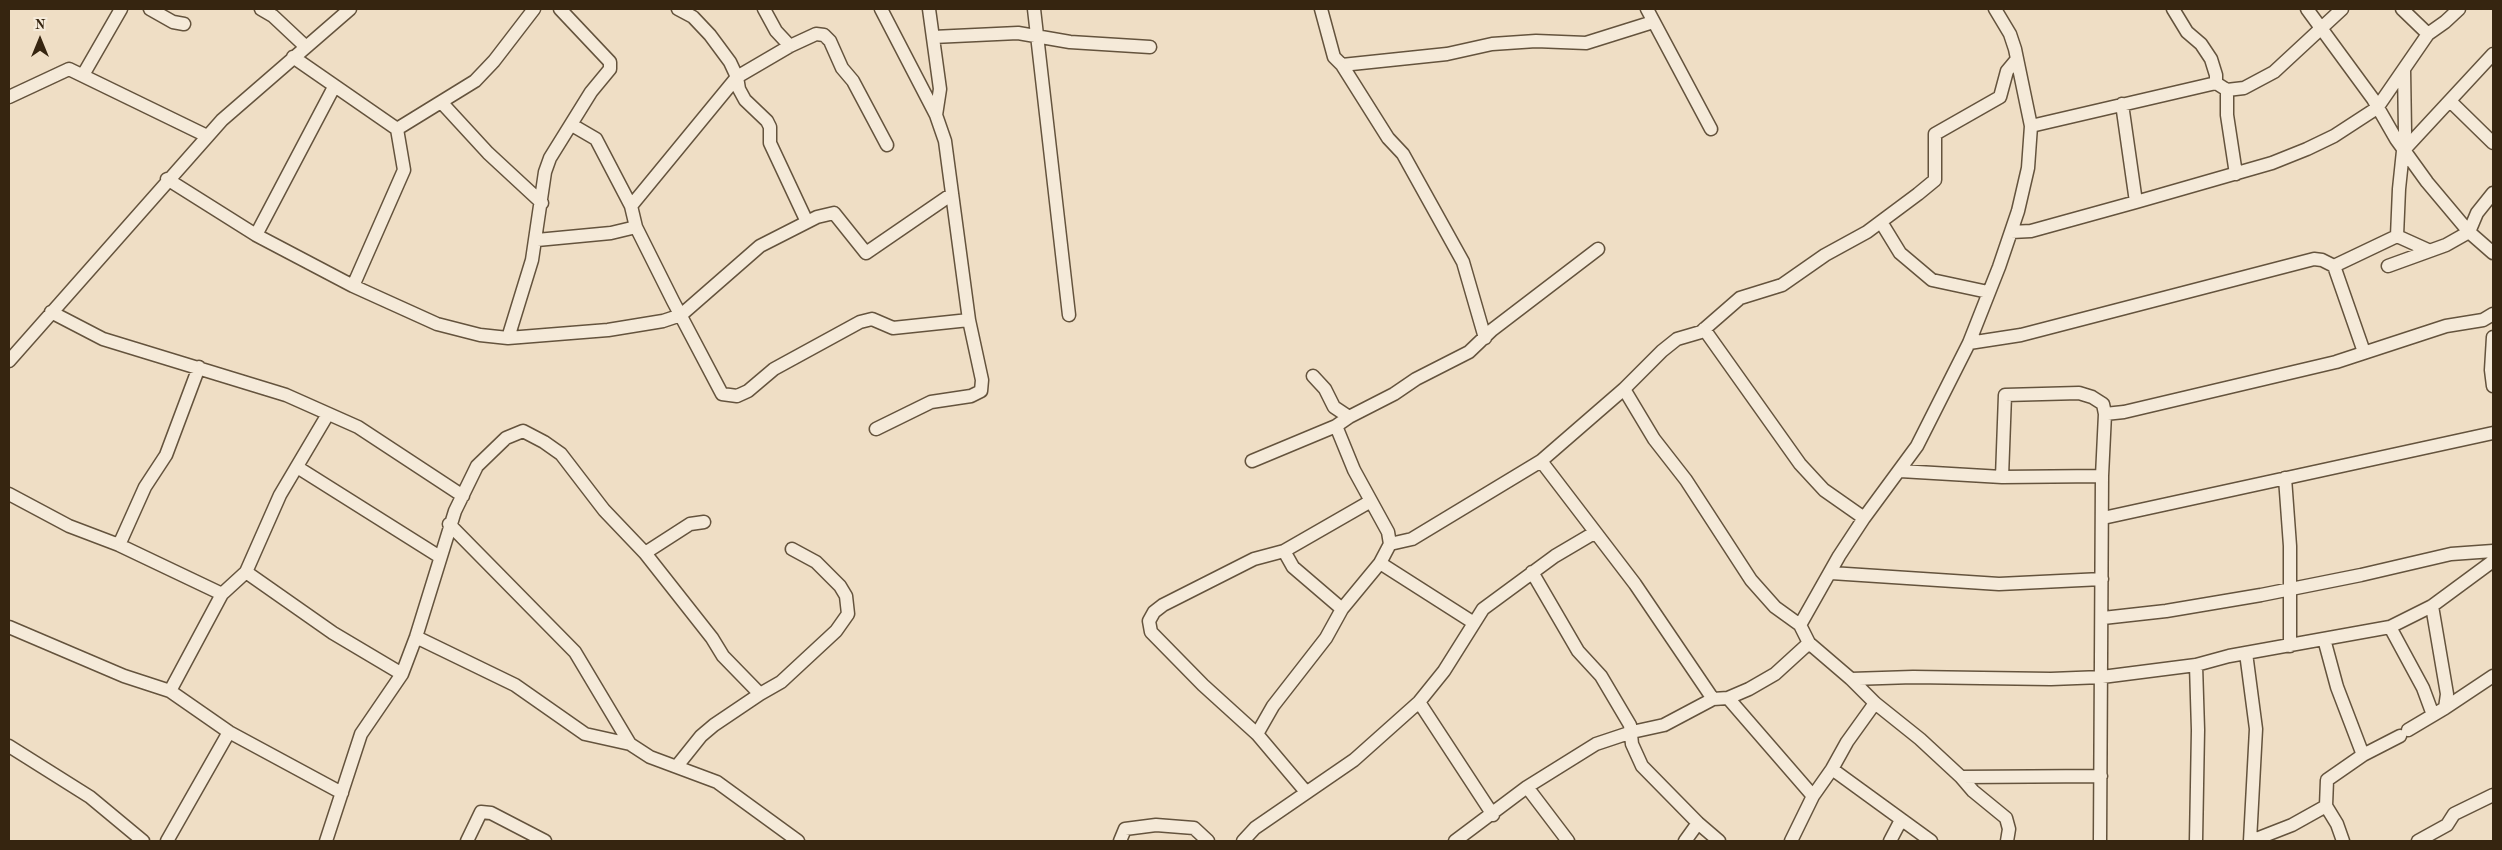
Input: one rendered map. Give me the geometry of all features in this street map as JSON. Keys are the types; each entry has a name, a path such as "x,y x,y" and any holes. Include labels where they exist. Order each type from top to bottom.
{"street":[{"path":"83,75 122,9"},
{"path":"150,9 173,22 184,24"},
{"path":"261,9 273,16 305,46"},
{"path":"9,361 222,120 305,46 350,9"},
{"path":"397,129 476,81 494,62 534,9"},
{"path":"678,9 697,13 737,77 739,89 745,100 767,120 770,127 770,143 807,222"},
{"path":"764,9 776,31 790,46"},
{"path":"876,429 931,402 971,396 981,391 982,380 969,320 946,148 936,115 881,9"},
{"path":"929,9 940,89 936,115"},
{"path":"1034,9 1043,102 1069,315"},
{"path":"1321,9 1334,57 1342,66 1388,138 1403,154 1463,262 1485,338"},
{"path":"1647,9 1711,129"},
{"path":"1800,626 1839,556 1864,518 1917,446 1969,343 2011,232 2028,168 2031,126 2010,34 1995,9"},
{"path":"2173,9 2188,32 2201,44 2211,59 2221,86 2236,174"},
{"path":"2306,9 2373,99 2426,182 2468,232 2493,253"},
{"path":"2031,126 2082,116 2122,104 2221,86 2244,88 2274,72 2342,9"},
{"path":"2402,9 2428,34"},
{"path":"2011,232 2031,231 2236,174 2307,149 2341,132 2378,108 2428,34 2446,22 2459,9"},
{"path":"508,338 536,240 545,172 550,158 591,92 610,69 610,65 567,11"},
{"path":"1342,66 1447,54 1492,44 1536,41 1586,42 1653,22"},
{"path":"933,37 1018,33 1070,42 1150,47"},
{"path":"632,206 737,77 790,46 816,34 824,35 830,41 842,68 853,81 887,145"},
{"path":"2404,150 2493,54"},
{"path":"293,57 397,129 404,170 353,286"},
{"path":"1390,544 1412,538 1541,461 1624,389 1662,351 1677,339 1701,332 1740,298 1782,285 1824,255 1881,222 1935,180 1936,134 1942,128 1974,113 2000,97 2007,72 2017,58"},
{"path":"9,97 69,69 207,136"},
{"path":"2398,236 2399,190 2404,150 2404,69"},
{"path":"256,235 334,87"},
{"path":"2450,101 2493,143"},
{"path":"442,103 488,153 542,203"},
{"path":"2122,104 2136,202"},
{"path":"572,125 596,139 632,206 636,227 722,394 737,396 748,391 774,369 860,322 872,319 893,328 969,320"},
{"path":"167,180 256,235 353,286 437,324 480,335 508,338 608,330 663,321 681,315 760,246 807,222 834,213 866,253 952,194"},
{"path":"2388,266 2446,244 2468,232 2477,213 2493,193"},
{"path":"1881,222 1900,254 1932,280 1988,292"},
{"path":"536,240 611,233 636,227"},
{"path":"2398,236 2428,250"},
{"path":"2334,266 2398,236"},
{"path":"1252,461 1336,426 1349,417 1394,394 1416,379 1468,352 1598,249"},
{"path":"1969,343 2021,334 2314,259 2322,260 2334,266 2364,352"},
{"path":"51,312 103,339 286,395 358,428 463,496"},
{"path":"2105,414 2158,405 2246,382 2336,362 2364,352 2384,348 2446,326 2483,320 2493,314"},
{"path":"1704,329 1800,464 1824,490 1864,518"},
{"path":"2493,337 2493,386"},
{"path":"118,545 145,487 166,455 199,367"},
{"path":"1313,376 1324,389 1334,407 1349,417"},
{"path":"1624,389 1654,439 1686,480 1751,580 1775,606 1800,626 1808,643 1961,777 1973,791 2006,818 2009,829 2007,841"},
{"path":"2002,477 2004,395 2079,394 2092,397 2103,404 2105,414 2102,476 2103,618 2100,841"},
{"path":"170,691 222,594 246,572 280,496 328,414"},
{"path":"1257,734 1273,706 1326,638 1342,609 1380,563 1390,544 1388,532 1354,470 1336,426"},
{"path":"326,841 361,734 402,674 416,637 450,524 477,466 506,438 523,431 561,454 604,510 645,553 724,656 760,694"},
{"path":"2103,518 2493,432"},
{"path":"1541,461 1594,533 1636,584 1713,699"},
{"path":"297,468 440,557"},
{"path":"1900,471 2002,477 2102,476"},
{"path":"2285,478 2290,589 2290,646"},
{"path":"9,494 69,526 118,545 222,594"},
{"path":"1306,792 1257,734 1203,685 1152,632 1149,621 1154,612 1163,605 1254,559 1284,551 1371,501"},
{"path":"645,553 690,524 704,522"},
{"path":"450,524 575,652 630,744"},
{"path":"1243,841 1255,828 1354,760 1419,702 1444,671 1483,609 1532,572 1594,533"},
{"path":"677,766 701,736 760,694 781,682 836,631 848,614 846,596 840,586 816,562 792,549"},
{"path":"1284,551 1293,567 1342,609"},
{"path":"2103,618 2166,611 2290,589 2451,554 2493,551"},
{"path":"1851,679 1913,677 2051,679 2102,677 2196,665 2390,627 2432,606 2493,561"},
{"path":"1380,563 1474,623"},
{"path":"246,572 333,633 402,674"},
{"path":"1532,572 1578,651 1601,676 1630,724 1632,744 1642,766 1698,823 1719,841"},
{"path":"1831,573 1999,584 2102,579"},
{"path":"2432,606 2447,694 2445,708"},
{"path":"9,627 124,676 170,691 229,732 342,793"},
{"path":"2390,627 2424,688 2433,715"},
{"path":"416,637 515,685 585,734 630,744 650,757 677,766 729,789 798,841"},
{"path":"2324,639 2337,688 2363,756"},
{"path":"1455,841 1493,815 1527,787 1596,744 1664,724 1713,699 1728,698 1775,674 1808,643"},
{"path":"2246,654 2256,729 2250,841 2292,825 2326,806"},
{"path":"2196,665 2198,730 2196,841"},
{"path":"2343,841 2337,824 2326,806 2327,780 2363,756 2445,708 2493,676"},
{"path":"1728,698 1813,796"},
{"path":"1419,702 1493,815"},
{"path":"1792,841 1813,796 1832,769 1847,742 1875,703"},
{"path":"167,841 229,732"},
{"path":"9,746 90,797 143,841"},
{"path":"1832,769 1931,841"},
{"path":"1961,777 2101,776"},
{"path":"1527,787 1568,841"},
{"path":"2418,841 2447,825 2454,814 2493,795"},
{"path":"466,841 482,812 490,813 545,841"},
{"path":"1890,841 1901,820"},
{"path":"1685,841 1698,823"},
{"path":"1120,841 1125,829 1156,825 1194,828 1208,841"}]}
